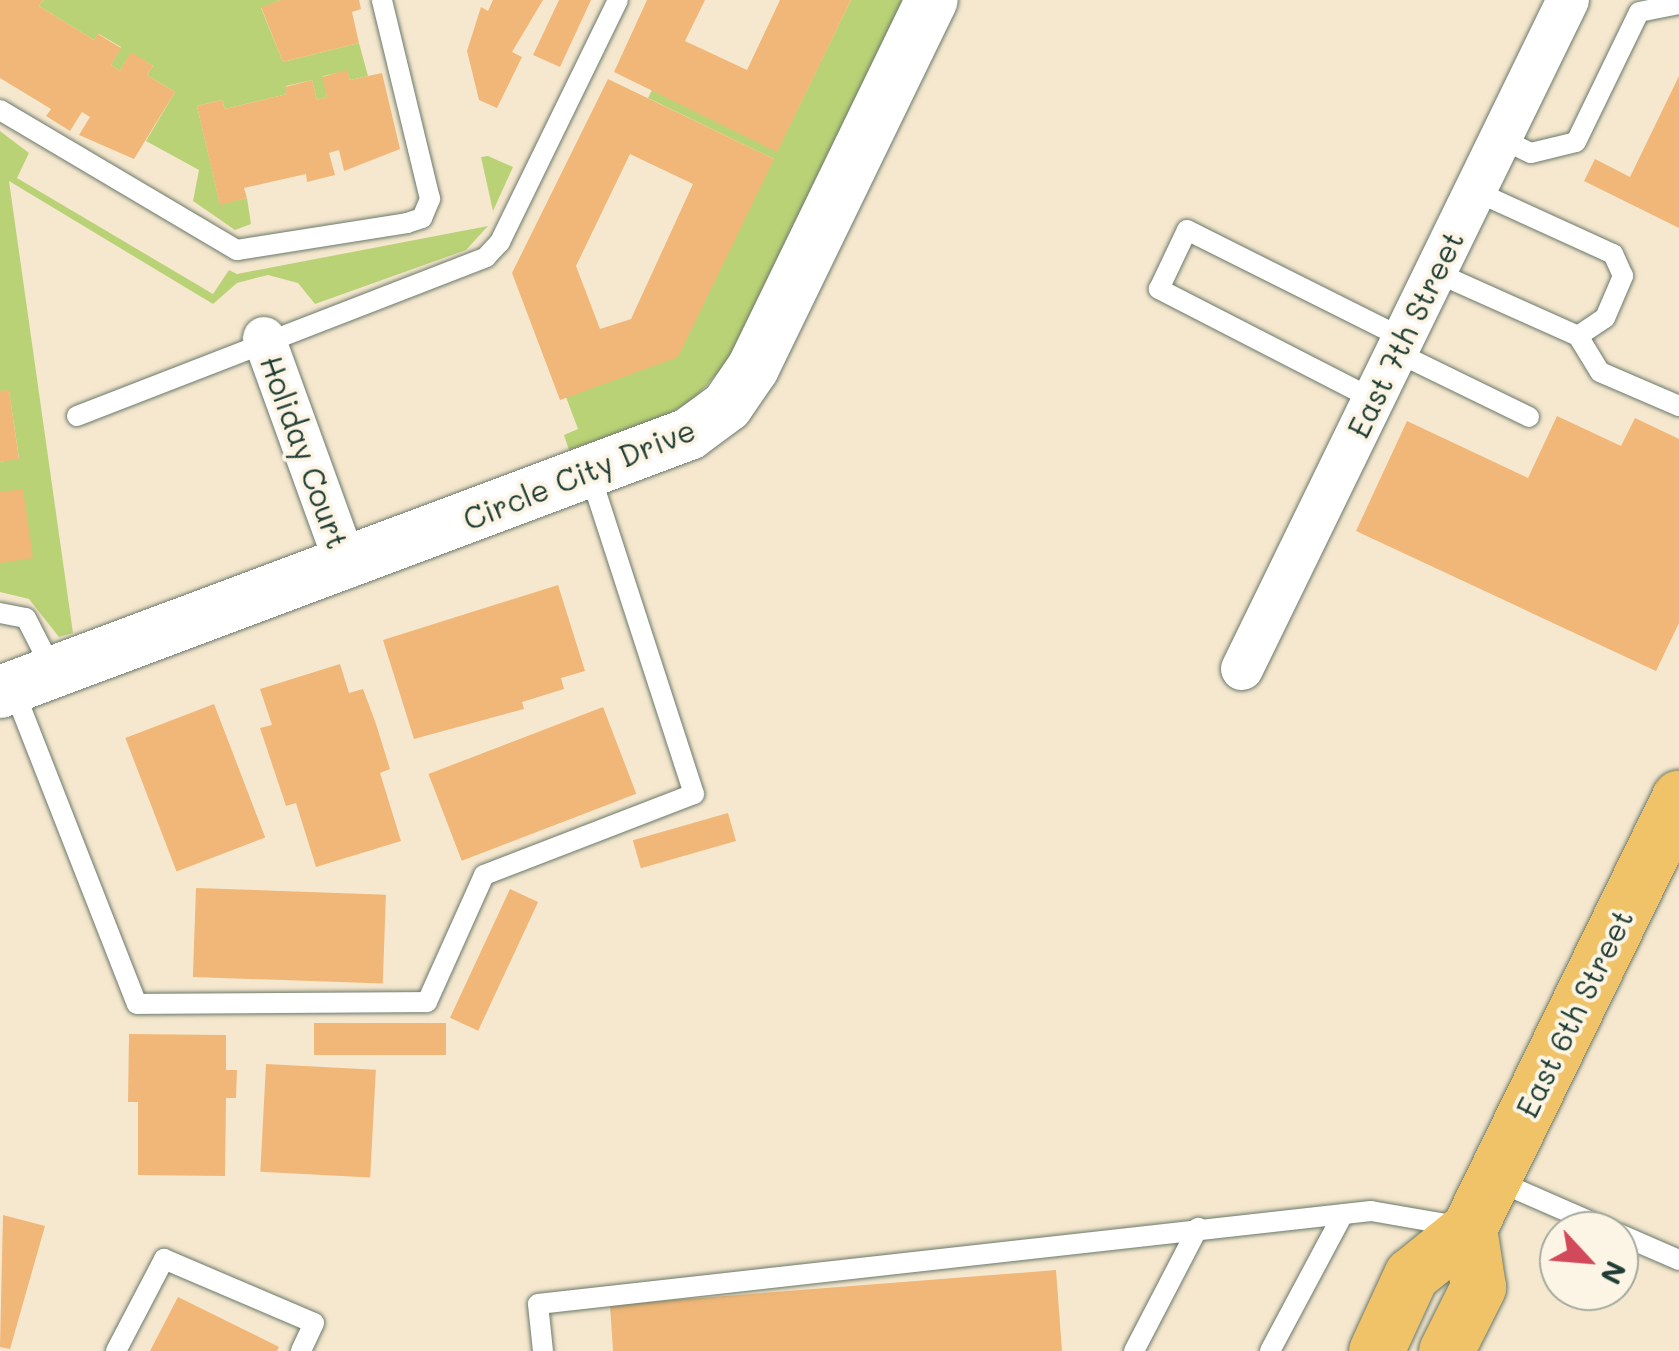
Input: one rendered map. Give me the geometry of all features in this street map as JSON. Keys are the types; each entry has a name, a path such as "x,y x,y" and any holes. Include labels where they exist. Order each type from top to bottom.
{"main road":[{"name":"East 6th Street","path":"1376,1351 1411,1276 1469,1228 1679,797"},
{"path":"1446,1351 1478,1287 1469,1228"}],"street":[{"name":"Circle City Drive","path":"22,684 346,567 689,434 727,406 753,368 932,0"},
{"name":"East 7th Street","path":"1242,669 1568,0"},
{"name":"Holiday Court","path":"264,338 346,567"}],"lane":[{"path":"0,110 237,250 408,223 422,218 430,199 382,0"},
{"path":"77,416 222,363 264,338 486,257 500,242 618,0"},
{"path":"1500,138 1531,153 1576,142 1639,12 1676,2"},
{"path":"1474,191 1613,254 1623,276 1605,318 1578,336"},
{"path":"1373,399 1160,289 1187,230 1529,417"},
{"path":"1435,272 1578,336 1600,372 1679,406"},
{"path":"0,613 26,618 22,684 136,1004 428,1002 484,874 694,794 590,472"},
{"path":"1493,1180 1566,1211"},
{"path":"542,1351 538,1304 1370,1210 1469,1228"},
{"path":"1270,1351 1343,1214"},
{"path":"1134,1351 1198,1228"},
{"path":"1639,1242 1679,1260"},
{"path":"116,1351 164,1259 314,1324 301,1351"}],"green space":[{"path":"43,0 281,0 261,8 283,62 359,43 368,76 350,80 347,71 323,76 327,97 317,100 312,80 286,86 287,94 225,109 222,100 197,106 220,204 247,198 251,224 235,230 193,201 199,170 146,141 175,92 147,75 153,66 131,53 120,71 111,65 121,47 99,34 94,40 39,6"},
{"path":"851,0 903,0 731,358 694,399 662,418 569,450 564,435 578,429 566,397 774,159 648,98 652,90 777,151"},
{"path":"0,131 29,153 17,178 213,294 229,270 237,274 488,226 466,250 315,304 298,283 268,275 237,283 213,304 9,181 73,633 59,637 29,599 0,592 0,462 19,458 9,391 0,391"},
{"path":"488,156 513,167 493,211 481,157"}],"building":[{"path":"0,0 43,0 39,6 94,40 98,34 121,48 111,65 120,71 131,52 153,66 147,75 175,92 134,159 79,135 90,117 82,112 70,131 46,116 51,109 0,78"},
{"path":"281,0 359,0 361,9 352,12 359,43 283,62 261,7"},
{"path":"493,0 543,0 512,52 522,57 497,108 479,100 467,51 481,7 488,11"},
{"path":"559,0 591,0 560,67 533,55"},
{"path":"647,0 705,0 685,41 747,70 780,0 851,0 777,152 614,72"},
{"path":"347,70 350,80 382,73 400,149 344,171 339,150 329,153 335,175 307,182 306,174 244,188 247,198 220,205 197,106 222,100 225,109 287,94 285,87 312,80 317,100 327,97 322,77"},
{"path":"1679,76 1679,228 1584,181 1595,159 1630,177"},
{"path":"608,79 774,159 678,357 560,400 512,273","holes":["630,154 693,184 631,319 600,329 576,266"]},
{"path":"9,390 19,459 0,462 0,391"},
{"path":"1557,416 1621,446 1635,418 1679,439 1679,623 1656,671 1356,531 1407,421 1528,478"},
{"path":"23,489 33,558 0,563 0,492"},
{"path":"558,585 585,671 561,678 564,689 522,702 524,709 414,739 383,640"},
{"path":"340,664 349,693 363,689 376,724 390,769 380,773 401,841 316,867 296,803 286,806 260,728 272,725 260,689"},
{"path":"214,704 265,838 177,872 125,738"},
{"path":"603,707 636,794 462,861 428,774"},
{"path":"728,813 736,841 641,868 633,840"},
{"path":"196,888 386,895 383,984 193,977"},
{"path":"510,889 538,902 478,1031 450,1018"},
{"path":"314,1023 446,1023 446,1055 314,1055"},
{"path":"129,1034 226,1035 226,1070 237,1070 236,1098 226,1098 225,1176 138,1175 138,1102 128,1102"},
{"path":"266,1064 376,1070 370,1178 260,1172"},
{"path":"3,1215 45,1226 10,1349 0,1347"},
{"path":"1056,1270 1062,1351 613,1351 610,1305"},
{"path":"178,1297 279,1347 277,1351 150,1351"}]}
